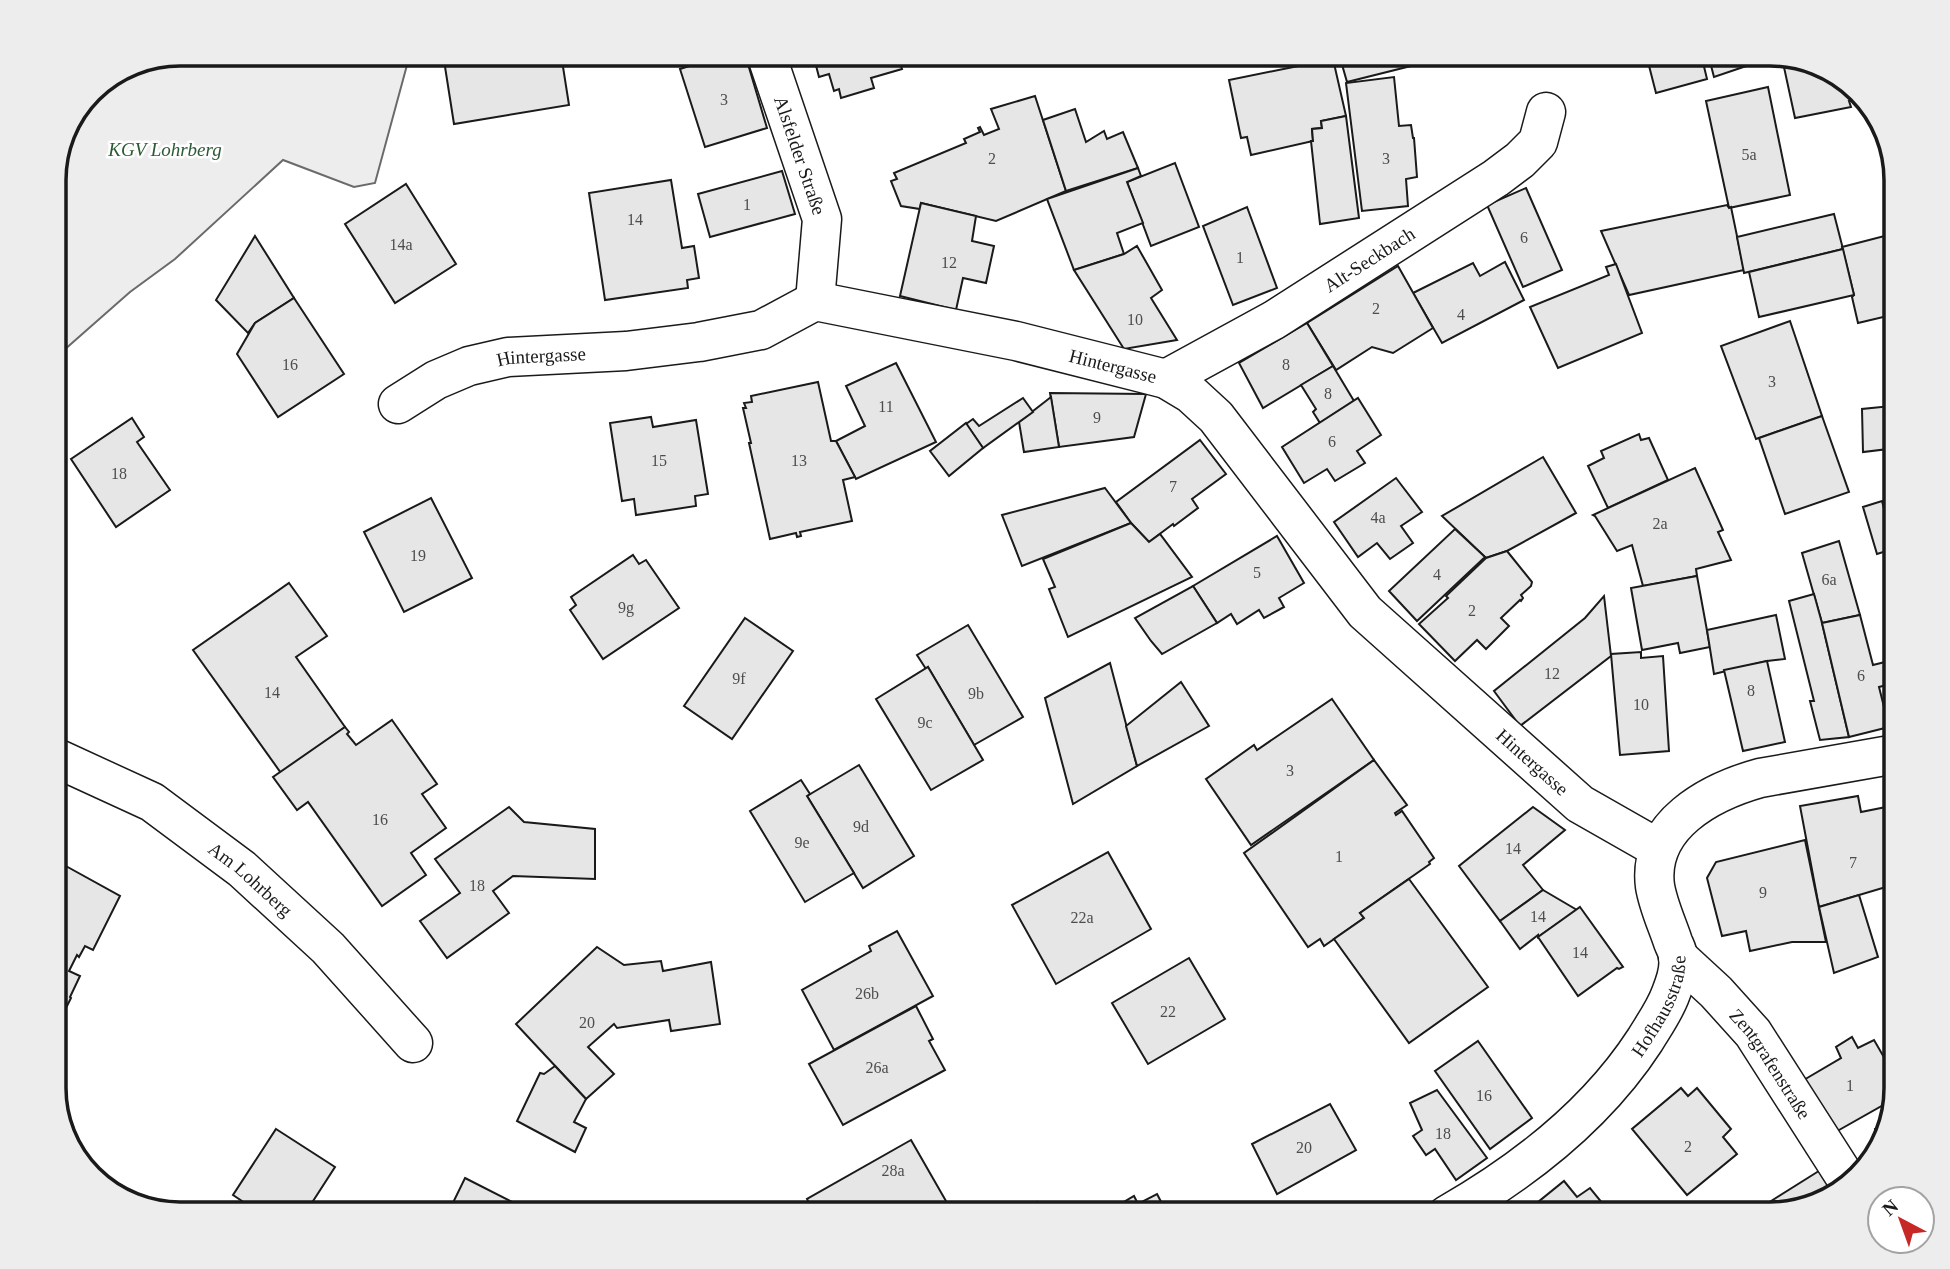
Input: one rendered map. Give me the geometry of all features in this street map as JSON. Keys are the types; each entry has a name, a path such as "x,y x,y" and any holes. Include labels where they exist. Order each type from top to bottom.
{"street":[{"name":"Alsfelder Straße","path":"770,66 822,219 815,301"},
{"name":"Alt-Seckbach","path":"1166,379 1274,320 1496,178 1538,142 1546,111"},
{"name":"Hintergasse","path":"398,404 436,380 469,366 508,357 626,351 699,342 761,330 815,301 1016,341 1166,379 1191,394 1216,417 1365,612 1580,804 1659,849"},
{"name":"Hofhausstraße","path":"1468,1202 1509,1176 1555,1141 1593,1105 1620,1076 1654,1025 1677,975 1678,957 1655,888 1659,849 1675,823 1695,806 1718,792 1739,784 1884,756"},
{"name":"Am Lohrberg","path":"67,763 152,802 242,869 328,948 413,1043"},
{"name":"Zentgrafenstraße","path":"1678,957 1716,992 1753,1033 1844,1175"}],"shaded area":[{"name":"KGV Lohrberg","path":"407,66 375,183 354,187 283,160 175,259 130,292 67,347 67,173 70,151 78,130 90,111 105,95 123,82 165,67"}],"building":[{"path":"445,66 563,66 569,105 454,124"},
{"path":"689,66 749,66 767,128 705,147 680,69"},
{"path":"816,66 901,66 902,69 871,78 874,88 841,98 839,89 834,91 829,74 819,77"},
{"path":"1298,66 1335,66 1346,116 1321,121 1322,128 1312,129 1313,141 1251,155 1247,137 1241,138 1229,80"},
{"path":"1342,66 1411,66 1347,82"},
{"path":"1649,66 1704,66 1707,79 1656,93"},
{"path":"1711,66 1746,66 1714,77"},
{"path":"1784,68 1820,78 1851,101 1851,107 1795,118"},
{"path":"1394,77 1399,126 1411,125 1417,177 1406,179 1408,206 1362,211 1346,83"},
{"path":"1768,87 1790,195 1729,208 1706,101"},
{"path":"1035,96 1066,191 996,221 921,203 920,209 901,206 891,181 897,179 894,173 966,143 964,139 980,132 980,127 984,135 999,129 991,109"},
{"path":"1075,109 1086,142 1104,131 1107,139 1123,132 1138,168 1066,191 1043,120"},
{"path":"1346,116 1359,218 1320,224 1312,129 1322,128 1321,121"},
{"path":"1175,163 1199,227 1151,246 1127,182"},
{"path":"1138,168 1141,176 1127,182 1143,223 1117,233 1124,254 1074,270 1047,199"},
{"path":"782,171 795,214 710,237 698,194"},
{"path":"671,180 682,248 694,246 699,278 687,280 688,288 605,300 589,193"},
{"path":"406,184 456,264 395,303 345,224"},
{"path":"1526,188 1562,270 1523,287 1487,205"},
{"path":"921,203 976,216 972,241 994,246 986,283 963,278 956,310 900,296"},
{"path":"1727,205 1731,207 1744,270 1629,295 1601,231"},
{"path":"1247,207 1277,288 1233,305 1203,226"},
{"path":"1834,214 1843,249 1744,273 1737,237"},
{"path":"255,236 294,298 255,323 248,333 216,300"},
{"path":"1884,236 1884,317 1858,323 1842,247"},
{"path":"1137,246 1162,290 1151,298 1177,340 1124,349 1074,270 1124,254"},
{"path":"1843,249 1854,295 1759,317 1749,272"},
{"path":"1505,262 1524,300 1442,343 1413,293 1473,263 1480,276"},
{"path":"1616,264 1642,333 1558,368 1530,307 1609,275 1606,267"},
{"path":"1398,266 1433,328 1393,353 1372,347 1336,370 1307,323"},
{"path":"294,298 344,374 278,417 237,354 255,323"},
{"path":"1790,321 1822,416 1756,439 1721,346"},
{"path":"1307,323 1333,366 1263,408 1239,363"},
{"path":"896,363 936,442 856,479 836,441 865,426 846,386"},
{"path":"1333,366 1354,401 1320,423 1313,412 1316,409 1301,385"},
{"path":"818,382 831,441 836,441 855,477 843,480 852,521 800,532 801,536 797,537 796,533 770,539 749,443 744,403 752,402 751,396"},
{"path":"1050,393 1146,394 1134,437 1059,447"},
{"path":"1051,397 1059,447 1024,452 1019,422"},
{"path":"1023,398 1033,412 983,448 966,424 973,419 979,426"},
{"path":"1358,398 1381,435 1357,451 1365,463 1335,481 1327,469 1304,483 1282,447"},
{"path":"1884,407 1884,449 1863,452 1862,409"},
{"path":"1822,416 1849,492 1785,514 1759,438"},
{"path":"651,417 653,427 696,420 708,494 695,496 696,506 636,515 634,499 622,501 610,423"},
{"path":"132,418 144,437 137,442 170,490 116,527 71,459"},
{"path":"966,423 983,448 949,476 930,451"},
{"path":"1639,434 1641,440 1649,438 1668,480 1608,508 1588,466 1604,458 1601,451"},
{"path":"1200,440 1226,474 1192,499 1198,508 1149,542 1116,502"},
{"path":"1543,457 1576,513 1507,551 1486,558 1442,516"},
{"path":"1695,468 1723,530 1718,532 1731,560 1696,569 1697,576 1643,586 1632,545 1617,551 1593,515"},
{"path":"1396,478 1422,512 1401,526 1413,543 1390,559 1377,543 1358,557 1334,522"},
{"path":"1105,488 1131,523 1022,566 1002,515"},
{"path":"431,498 472,578 404,612 364,532"},
{"path":"1882,501 1884,552 1877,554 1863,507"},
{"path":"1131,523 1149,542 1160,534 1192,577 1068,637 1049,589 1055,587 1043,559"},
{"path":"1455,529 1485,557 1417,621 1389,591"},
{"path":"1277,536 1304,583 1279,598 1284,607 1264,618 1259,610 1237,624 1231,614 1217,623 1193,586"},
{"path":"1839,541 1860,615 1822,623 1802,553"},
{"path":"1507,551 1532,582 1531,586 1521,595 1521,601 1501,618 1509,626 1486,649 1477,640 1455,661 1419,624 1486,558"},
{"path":"633,555 639,564 646,560 679,608 603,659 570,610 576,605 571,597"},
{"path":"1697,576 1710,647 1680,653 1678,643 1642,650 1631,588"},
{"path":"289,583 327,636 296,657 345,727 281,773 193,650"},
{"path":"1193,586 1217,623 1162,654 1135,618"},
{"path":"1814,594 1849,737 1820,740 1810,701 1814,701 1789,601"},
{"path":"1604,596 1611,656 1520,726 1494,691 1585,618"},
{"path":"1776,615 1785,659 1714,674 1707,630"},
{"path":"1860,615 1873,665 1884,662 1884,686 1879,687 1884,707 1884,728 1849,737 1822,623"},
{"path":"745,618 793,651 732,739 684,706"},
{"path":"968,625 1023,717 974,745 928,667 926,669 917,655"},
{"path":"1641,652 1641,658 1663,656 1669,751 1620,755 1611,654"},
{"path":"1767,661 1785,742 1743,751 1724,670"},
{"path":"1110,663 1137,766 1073,804 1045,698"},
{"path":"928,667 983,760 931,790 876,699"},
{"path":"1181,682 1209,726 1137,766 1126,726"},
{"path":"1332,699 1374,760 1251,845 1206,779 1254,745 1257,750"},
{"path":"392,720 437,784 422,794 446,828 411,853 426,875 382,906 308,802 297,810 273,777 345,727 356,745"},
{"path":"1374,760 1407,805 1395,813 1396,815 1402,811 1434,858 1430,864 1360,913 1364,918 1324,946 1320,939 1308,947 1244,853"},
{"path":"859,765 914,856 863,888 807,796"},
{"path":"801,780 810,794 807,796 854,873 805,902 750,811"},
{"path":"1858,796 1861,812 1884,807 1884,888 1819,907 1800,806"},
{"path":"509,807 524,822 595,829 595,879 513,876 493,891 509,913 447,958 420,921 460,893 435,859"},
{"path":"1533,807 1565,830 1523,865 1543,890 1500,921 1459,866"},
{"path":"1805,840 1826,942 1792,942 1750,951 1746,931 1722,936 1707,878 1716,862"},
{"path":"1108,852 1151,929 1056,984 1012,905"},
{"path":"67,867 120,896 93,950 85,946 69,971 80,976 67,1006"},
{"path":"1409,879 1488,987 1409,1043 1334,939 1364,918 1360,913"},
{"path":"1543,890 1577,910 1520,949 1500,921"},
{"path":"1859,895 1878,957 1834,973 1819,907"},
{"path":"1580,907 1623,967 1617,968 1578,996 1538,937"},
{"path":"897,931 933,996 834,1050 802,990 871,951 869,946"},
{"path":"597,947 624,965 661,961 663,971 711,962 720,1024 671,1031 669,1020 617,1028 614,1024 588,1047 614,1074 586,1099 516,1024"},
{"path":"1189,958 1225,1019 1148,1064 1112,1003"},
{"path":"916,1006 933,1039 929,1041 945,1070 843,1125 809,1064"},
{"path":"1852,1037 1858,1048 1874,1040 1884,1057 1884,1089 1882,1106 1832,1134 1802,1081 1841,1058 1836,1047"},
{"path":"1478,1041 1532,1118 1490,1149 1435,1071"},
{"path":"555,1066 586,1099 574,1122 586,1128 575,1152 517,1121 540,1073 544,1074"},
{"path":"1681,1088 1688,1096 1697,1088 1731,1129 1723,1137 1737,1154 1687,1195 1632,1129"},
{"path":"1437,1090 1487,1158 1456,1180 1435,1149 1426,1155 1413,1136 1422,1130 1410,1103"},
{"path":"1330,1104 1356,1150 1277,1194 1252,1144"},
{"path":"276,1129 335,1167 312,1202 244,1202 233,1195"},
{"path":"911,1140 947,1202 808,1202 807,1199"},
{"path":"1822,1169 1832,1184 1806,1196 1770,1202"},
{"path":"465,1178 512,1202 453,1202"},
{"path":"1564,1181 1577,1197 1590,1188 1601,1202 1538,1202"},
{"path":"1157,1194 1161,1202 1142,1202"},
{"path":"1134,1196 1137,1202 1124,1202"}]}
